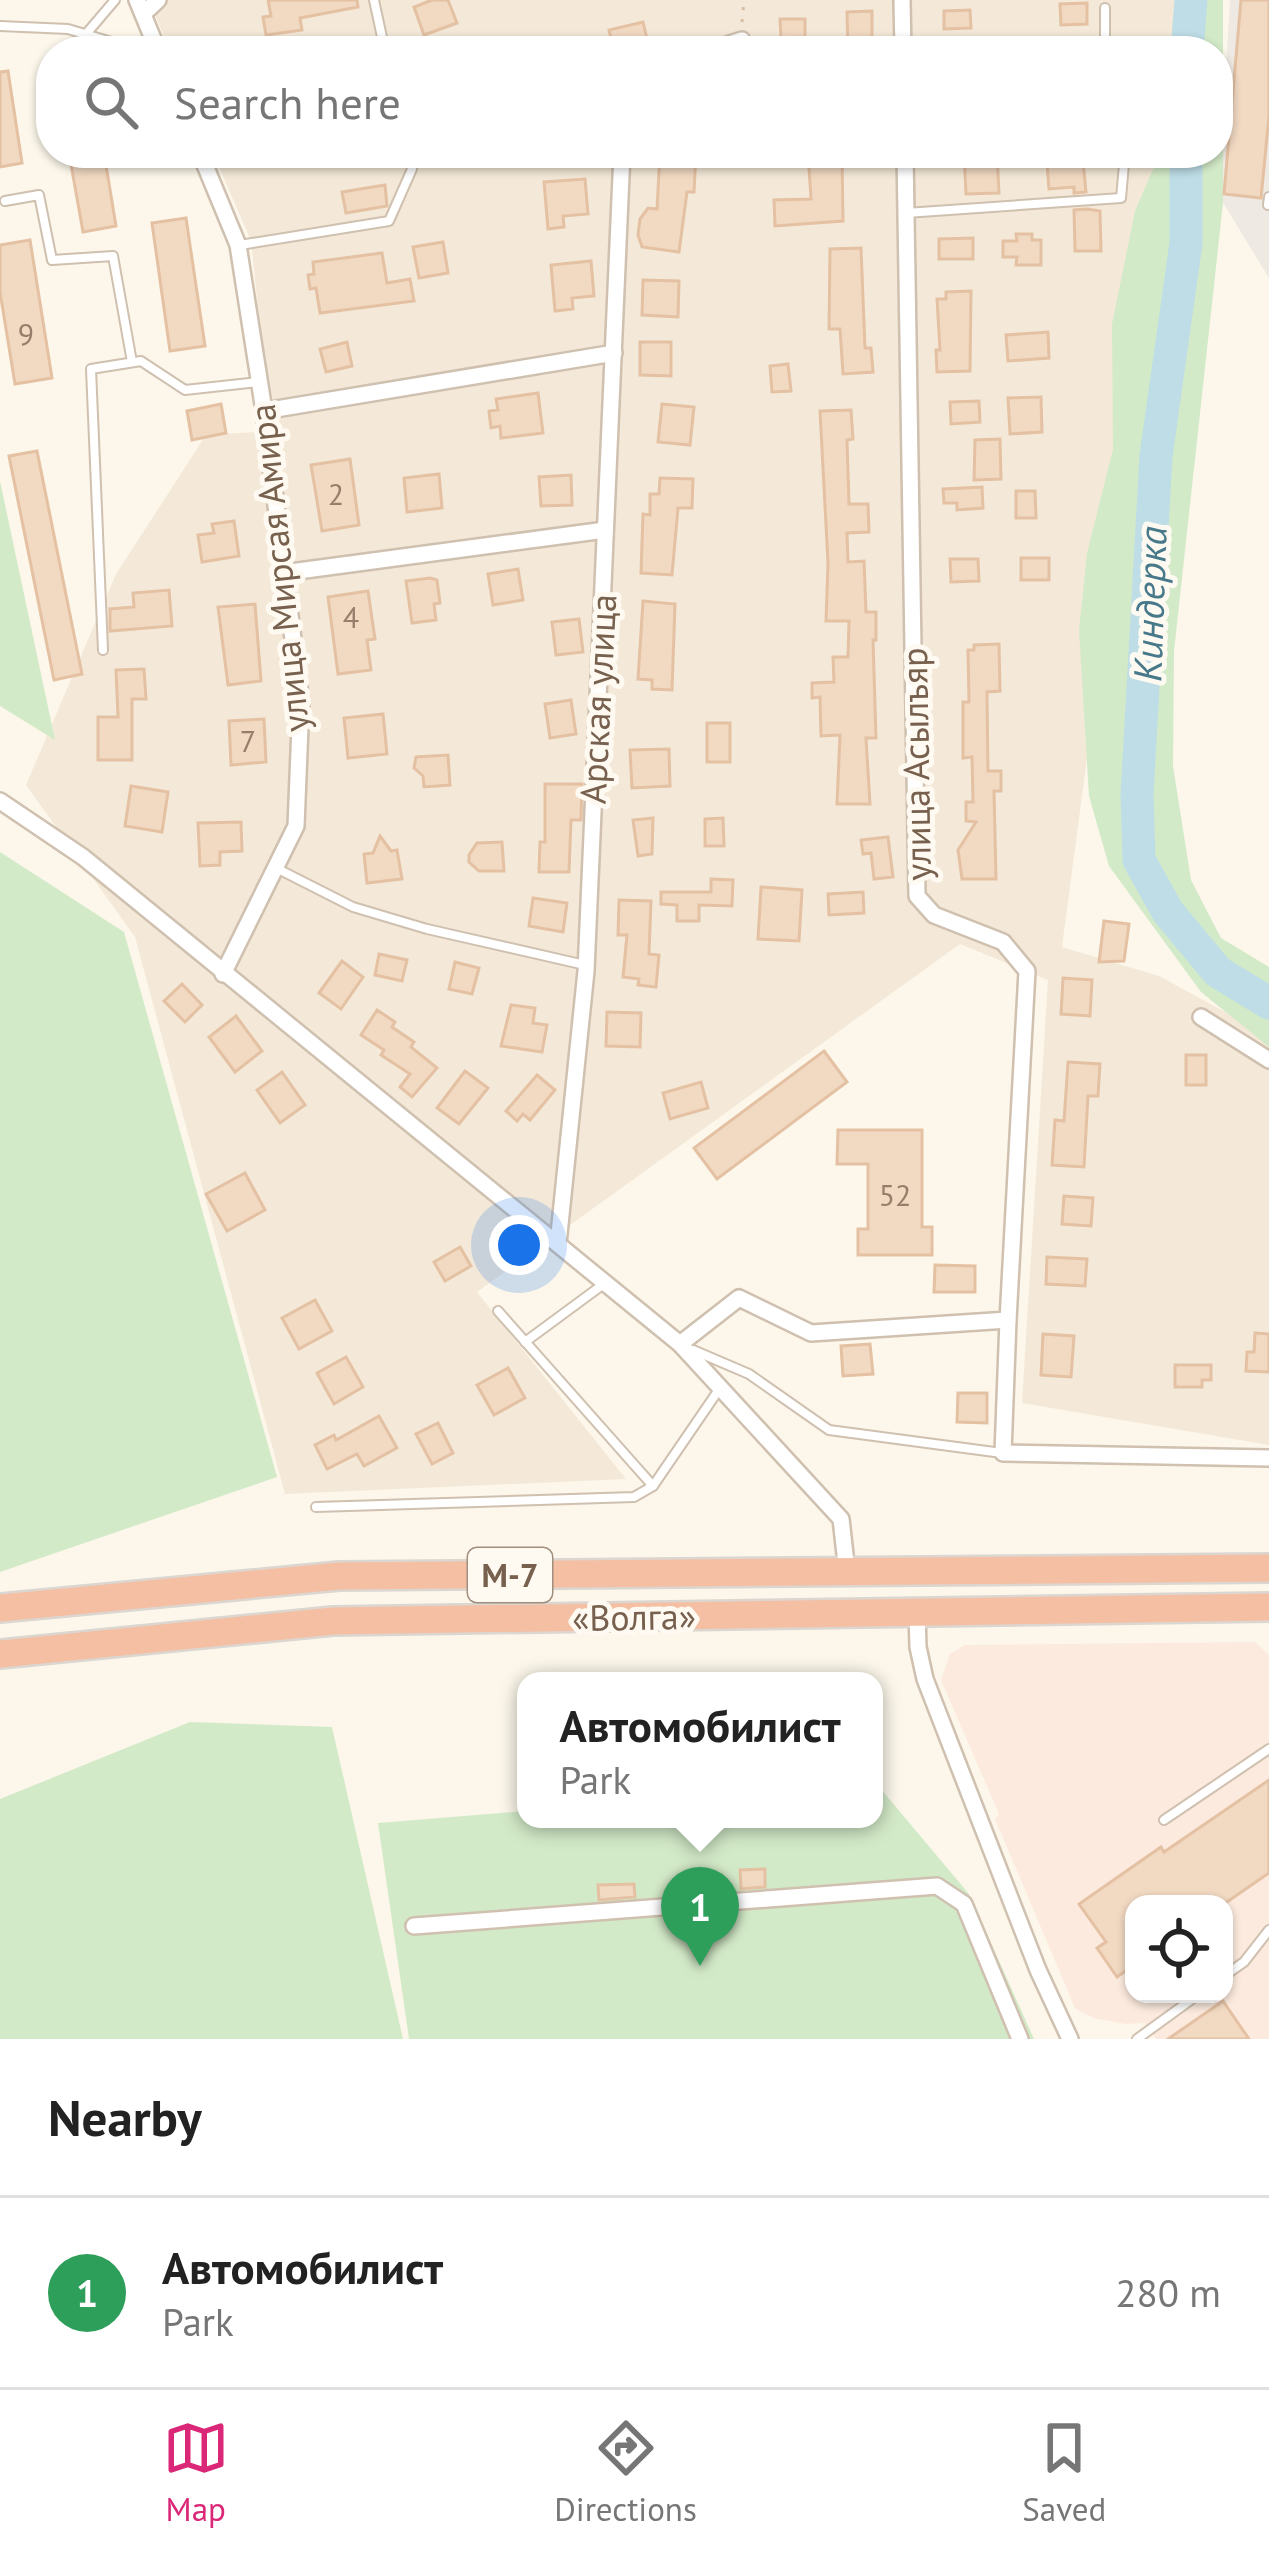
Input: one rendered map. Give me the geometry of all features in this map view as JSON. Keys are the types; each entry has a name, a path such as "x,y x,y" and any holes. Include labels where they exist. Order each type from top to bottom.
{"highway":[{"name":"«Волга»","path":"0,1608 339,1576 1269,1568"},
{"name":"«Волга»","path":"0,1654 333,1621 1269,1607"}],"street":[{"path":"152,36 140,7 158,0"},
{"path":"902,0 903,36"},
{"name":"улица Мирсая Амира","path":"206,168 238,245 301,702 296,826 224,974"},
{"name":"Арская улица","path":"558,1244 586,965 621,168"},
{"name":"улица Асылъяр","path":"904,168 917,896 934,915 1003,942 1027,971 1008,1320"},
{"path":"264,410 614,352"},
{"path":"284,573 605,530"},
{"path":"0,801 83,857 680,1344 842,1519 847,1572"},
{"path":"1201,1017 1269,1060"},
{"path":"680,1344 739,1298 811,1333 1008,1320 1003,1454 1269,1458"},
{"path":"916,1613 925,1679 1070,2039"},
{"path":"414,1926 937,1886 964,1904 1020,2039"}],"lane":[{"path":"86,34 115,0"},
{"path":"374,0 382,36"},
{"path":"1105,8 1106,36"},
{"path":"0,26 68,29 92,36"},
{"path":"238,245 389,221 412,168"},
{"path":"906,213 1121,198 1124,168"},
{"path":"5,201 39,195 52,260 113,256 132,362"},
{"path":"103,650 91,369 141,361 185,390 260,382"},
{"path":"275,868 353,908 586,965"},
{"path":"525,1342 605,1282"},
{"path":"498,1311 653,1486"},
{"path":"680,1344 748,1374 830,1430 1003,1454"},
{"path":"316,1507 634,1497 653,1486 720,1388"},
{"path":"1164,1820 1269,1749"},
{"path":"1233,1970 1269,1930"},
{"path":"1137,2039 1187,2003"}],"path":[{"path":"742,36 744,0"}],"shaded area":[{"path":"149,0 1177,0 1175,36 164,36"},
{"path":"1230,0 1269,0 1269,278 1219,196 1221,168 1233,168 1233,36 1228,36"},
{"path":"219,168 1165,168 1062,947 1159,976 1269,1036 1269,1445 1022,1403 1048,980 960,944 477,1292 626,1479 285,1494 135,937 26,785 116,574 206,435 271,431 251,241"},
{"path":"1255,1642 1269,1655 1269,2039 1156,2039 1145,2023 1093,2018 1075,2008 941,1680 950,1654 965,1645"}],"green space":[{"path":"1179,0 1223,0 1223,36 1178,36"},
{"path":"1154,168 1223,168 1174,651 1173,766 1191,880 1221,938 1269,967 1269,1047 1201,992 1109,866 1089,796 1079,630 1087,553 1113,449 1112,324 1135,211"},
{"path":"0,481 55,740 0,706"},
{"path":"0,852 124,932 277,1477 0,1572"},
{"path":"190,1722 332,1727 403,2039 0,2039 0,1799"},
{"path":"883,1792 969,1894 1034,2039 409,2039 378,1823 517,1812 517,1828 883,1828"}],"building":[{"path":"268,0 357,0 358,7 300,18 302,30 266,35 263,17 271,16"},
{"path":"448,0 457,23 424,35 414,7"},
{"path":"1241,0 1269,0 1269,116 1261,198 1224,194 1226,168 1233,168 1233,91"},
{"path":"1087,3 1087,24 1061,25 1060,4"},
{"path":"970,10 971,28 944,29 944,11"},
{"path":"872,11 872,36 848,36 847,12"},
{"path":"780,19 805,19 805,36 781,36"},
{"path":"643,22 646,36 610,36 609,30"},
{"path":"8,71 22,163 0,167 0,72"},
{"path":"72,168 106,168 116,226 83,232"},
{"path":"659,168 695,168 679,252 642,247 640,219 648,208 657,209"},
{"path":"809,168 842,168 843,221 775,226 774,200 811,199"},
{"path":"965,168 998,168 999,193 966,194"},
{"path":"1047,168 1084,168 1086,192 1074,193 1074,187 1049,189"},
{"path":"585,179 588,214 563,216 564,227 548,229 544,182"},
{"path":"385,185 387,206 346,213 342,192"},
{"path":"1074,210 1100,211 1101,251 1075,251"},
{"path":"186,218 205,346 170,351 152,223"},
{"path":"1016,234 1032,234 1032,240 1041,240 1041,265 1016,265 1017,257 1003,257 1003,241 1017,241"},
{"path":"973,238 973,259 939,259 939,239"},
{"path":"30,240 52,378 15,384 0,292 0,245"},
{"path":"443,242 448,273 419,278 413,247"},
{"path":"861,248 865,348 871,348 873,372 843,374 840,329 829,329 830,249"},
{"path":"382,253 387,283 410,279 414,301 320,313 316,288 310,289 308,275 314,274 313,262"},
{"path":"591,261 594,296 572,298 573,309 555,311 551,265"},
{"path":"643,280 679,281 678,317 642,315"},
{"path":"971,291 970,371 937,372 937,299 946,299 946,292"},
{"path":"1048,332 1049,358 1008,361 1006,335"},
{"path":"347,342 352,366 326,372 320,349"},
{"path":"640,342 671,342 671,376 640,375"},
{"path":"788,364 791,391 772,392 770,366"},
{"path":"538,393 543,433 501,438 500,426 491,428 489,411 498,410 496,399"},
{"path":"1041,397 1042,432 1010,434 1008,398"},
{"path":"979,401 980,422 951,424 950,402"},
{"path":"221,404 226,433 192,440 187,411"},
{"path":"662,404 694,407 690,445 658,442"},
{"path":"851,410 849,504 868,504 869,532 847,533 848,562 864,561 866,612 876,612 876,738 866,738 870,804 837,804 840,735 821,736 820,697 812,698 812,683 834,682 833,657 848,657 849,621 826,621 828,563 820,411"},
{"path":"1000,439 1001,479 974,480 975,440"},
{"path":"37,451 82,674 54,680 9,456"},
{"path":"350,459 359,525 322,531 311,465"},
{"path":"439,474 442,508 407,512 404,478"},
{"path":"571,475 572,505 541,506 539,477"},
{"path":"660,478 693,479 692,508 678,508 672,575 641,573 643,514 650,515 650,494 659,494"},
{"path":"982,487 983,508 957,510 957,503 944,503 943,489"},
{"path":"1016,491 1035,491 1036,518 1016,518"},
{"path":"234,521 239,556 202,562 198,535 214,533 212,524"},
{"path":"1021,558 1049,558 1049,580 1021,580"},
{"path":"950,559 978,559 979,581 951,582"},
{"path":"518,569 523,600 493,605 488,574"},
{"path":"437,580 436,620 412,623 406,581"},
{"path":"169,590 172,626 110,631 110,609 134,607 133,593"},
{"path":"368,591 375,639 367,640 371,670 338,674 328,597"},
{"path":"643,601 675,604 672,690 652,689 652,680 638,679"},
{"path":"255,604 261,681 228,685 218,607"},
{"path":"579,619 583,652 556,655 552,622"},
{"path":"999,644 1000,691 987,692 988,771 1001,771 1001,791 994,791 996,879 962,879 958,850 976,822 966,821 966,802 973,802 972,757 963,758 968,650 974,650 974,645"},
{"path":"144,669 146,699 132,699 132,760 98,760 98,717 118,717 116,670"},
{"path":"571,700 576,734 550,738 545,704"},
{"path":"383,714 387,754 348,758 344,718"},
{"path":"264,719 266,762 231,765 229,721"},
{"path":"707,723 730,723 730,762 707,762"},
{"path":"669,749 670,786 632,788 630,750"},
{"path":"448,755 450,785 424,787 423,776 414,768 416,757"},
{"path":"545,784 582,784 581,820 571,820 569,872 539,872 540,842 545,842"},
{"path":"131,786 168,792 162,832 125,826"},
{"path":"653,818 652,854 638,856 633,820"},
{"path":"723,818 724,846 705,846 705,819"},
{"path":"241,822 242,851 220,852 220,865 200,866 198,823"},
{"path":"380,836 391,851 397,850 402,879 367,883 364,854 373,853"},
{"path":"888,837 893,877 874,879 871,853 863,854 861,840"},
{"path":"502,842 504,871 479,871 469,862 477,843"},
{"path":"711,879 733,880 732,906 699,905 699,921 677,921 677,905 661,904 661,892 711,892"},
{"path":"761,887 802,890 799,941 758,939"},
{"path":"863,892 864,913 829,915 828,894"},
{"path":"533,898 567,903 563,932 529,926"},
{"path":"619,900 651,901 649,954 659,955 656,987 623,977 627,935 618,935"},
{"path":"1104,921 1129,924 1124,961 1099,962"},
{"path":"379,954 407,960 402,981 375,975"},
{"path":"342,961 363,977 341,1009 319,993"},
{"path":"455,962 479,968 472,994 449,989"},
{"path":"1063,978 1092,980 1090,1016 1061,1014"},
{"path":"182,984 202,1005 185,1022 164,1001"},
{"path":"511,1005 535,1008 533,1023 547,1025 542,1052 501,1046"},
{"path":"377,1010 395,1022 392,1027 414,1042 411,1047 437,1068 412,1097 400,1087 410,1074 361,1035"},
{"path":"607,1012 641,1013 640,1047 606,1046"},
{"path":"236,1016 262,1051 235,1072 209,1037"},
{"path":"824,1051 847,1082 717,1179 694,1148"},
{"path":"1186,1055 1206,1055 1206,1085 1186,1085"},
{"path":"1068,1062 1100,1064 1098,1096 1088,1096 1084,1167 1052,1165 1055,1120 1064,1121"},
{"path":"465,1071 488,1088 459,1124 437,1108"},
{"path":"282,1072 305,1105 280,1123 257,1090"},
{"path":"537,1075 555,1090 530,1120 523,1114 517,1121 506,1111"},
{"path":"701,1082 708,1108 670,1119 663,1093"},
{"path":"838,1130 922,1130 922,1227 932,1227 932,1255 858,1255 858,1229 868,1229 868,1164 837,1164"},
{"path":"245,1173 265,1210 227,1231 206,1194"},
{"path":"1064,1196 1093,1198 1091,1226 1062,1224"},
{"path":"460,1247 471,1266 445,1281 434,1262"},
{"path":"1047,1257 1087,1259 1085,1286 1046,1284"},
{"path":"935,1265 975,1266 975,1292 934,1292"},
{"path":"315,1300 332,1331 299,1349 282,1318"},
{"path":"1255,1333 1269,1334 1269,1372 1246,1371"},
{"path":"1043,1334 1074,1336 1071,1377 1041,1375"},
{"path":"870,1344 873,1374 843,1376 841,1346"},
{"path":"346,1357 363,1387 334,1404 317,1373"},
{"path":"1175,1365 1211,1365 1211,1380 1202,1380 1202,1387 1175,1387"},
{"path":"508,1368 525,1398 494,1415 477,1385"},
{"path":"958,1393 987,1393 987,1423 957,1422"},
{"path":"379,1416 397,1448 364,1466 357,1454 327,1469 315,1445 334,1435 336,1440"},
{"path":"438,1423 453,1453 432,1464 416,1434"},
{"path":"1269,1780 1269,1873 1233,1898 1125,1895 1125,1971 1117,1977 1097,1948 1106,1942 1079,1904 1161,1847 1164,1852"},
{"path":"765,1869 765,1887 741,1889 740,1870"},
{"path":"634,1884 635,1897 599,1900 598,1885"},
{"path":"1224,2003 1249,2039 1168,2039"}],"waterway":[{"name":"Киндерка","path":"1188,36 1191,0"},
{"name":"Киндерка","path":"1186,168 1186,243 1156,456 1137,795 1139,860 1168,912 1218,972 1269,1003"}],"place":[{"name":"Автомобилист","path":"700,1966"}]}
